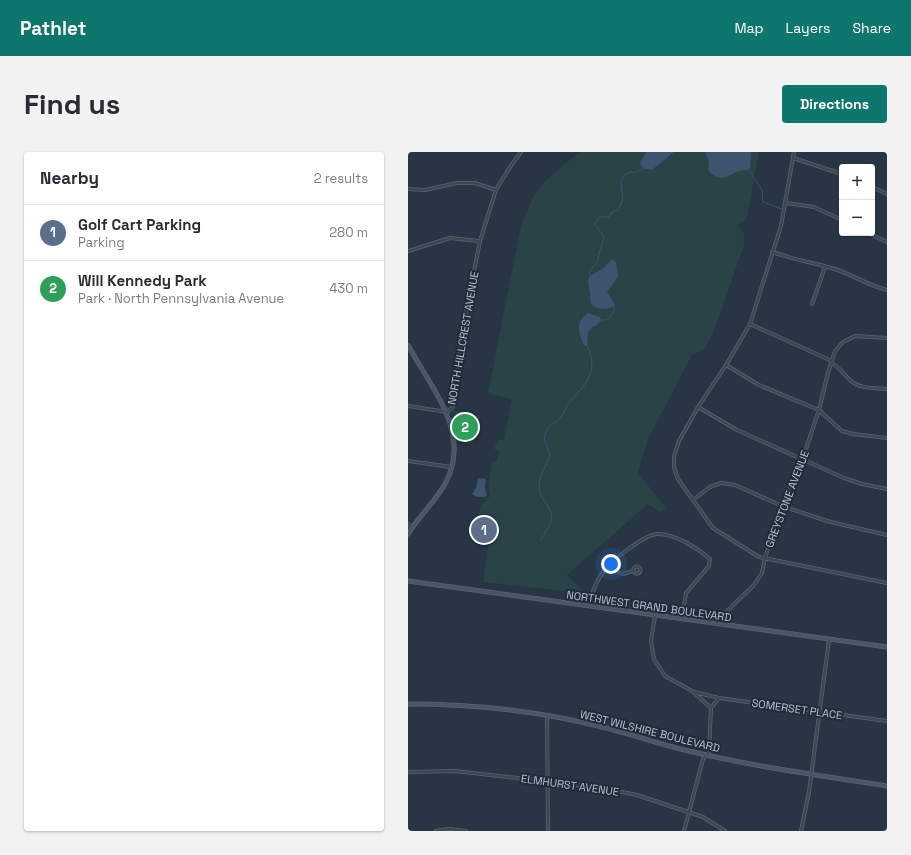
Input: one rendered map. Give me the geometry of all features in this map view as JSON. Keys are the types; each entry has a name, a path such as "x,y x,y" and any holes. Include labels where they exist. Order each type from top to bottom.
{"street":[{"name":"NORTH HILLCREST AVENUE","path":"447,412 453,407 463,326 480,241 496,190 521,152"},
{"path":"794,152 786,203 750,324 726,365 698,407 679,441 674,456 674,467 678,479 713,528 752,553 765,558 887,583"},
{"path":"793,158 839,173"},
{"path":"408,189 425,190 457,183 475,183 496,190"},
{"path":"875,188 887,194"},
{"path":"786,203 814,207 839,219"},
{"path":"874,236 887,242"},
{"path":"408,251 450,238 480,241"},
{"path":"772,252 839,270 875,287 887,290"},
{"path":"812,304 825,267"},
{"path":"750,324 831,362 850,380 859,386 887,390"},
{"name":"GREYSTONE AVENUE","path":"724,625 728,610 754,585 762,573 765,558 782,506 803,458 819,410 831,362 838,345 855,336 887,338"},
{"path":"408,534 442,488 454,457 453,438 447,412 409,347"},
{"path":"726,365 759,385 819,410 842,431 853,434 887,438"},
{"path":"408,406 447,412"},
{"path":"698,407 737,430 803,458 844,478 862,484 887,489"},
{"path":"408,461 451,467"},
{"path":"693,500 710,487 721,484 735,485 782,506 827,521 887,535"},
{"path":"408,524 412,527"},
{"path":"591,607 592,597 599,579 607,568 653,534 659,533 697,548 710,559 709,566 686,593 682,619"},
{"path":"607,568 621,574 633,571"},
{"name":"NORTHWEST GRAND BOULEVARD","path":"408,581 887,647"},
{"path":"655,616 651,641 654,660 665,676 692,691 711,708"},
{"path":"800,831 811,775 829,640"},
{"name":"SOMERSET PLACE","path":"692,691 719,698 887,721"},
{"path":"684,831 702,759 709,752 711,708 719,698"},
{"name":"WEST WILSHIRE BOULEVARD","path":"408,704 447,704 547,715 607,728 707,755 811,775 887,786"},
{"path":"547,715 548,831"},
{"name":"ELMHURST AVENUE","path":"408,772 455,771 598,787 637,795 688,813 703,816 725,831"},
{"path":"436,831 450,829 466,831"}],"green space":[{"path":"581,152 759,152 747,218 738,225 744,234 744,245 713,334 703,350 692,355 648,439 638,473 666,508 660,512 648,504 567,575 582,590 581,593 483,582 491,525 477,523 481,505 490,494 488,486 492,462 497,462 499,451 494,449 498,439 504,440 512,399 488,394 521,225 533,197 543,183 568,161"},
{"path":"453,410 480,416 473,444 456,442 452,414"}],"water":[{"path":"646,152 674,152 652,170 643,168 640,163"},
{"path":"705,152 751,152 750,168 739,171 727,177 716,177 708,170 709,162"},
{"path":"612,259 616,262 618,277 607,292 615,305 606,309 600,309 591,304 588,279 590,276 604,268"},
{"path":"588,313 600,317 601,320 596,326 593,326 588,333 587,346 584,345 582,341 579,332 579,324"},
{"path":"478,478 486,479 485,489 487,495 485,497 477,497 472,494 476,488"}],"waterway":[{"path":"591,276 589,272 598,261 604,237 595,224 600,217 609,217 612,212 618,210 623,199 621,182 624,175 631,172 635,173 643,168 650,169"},
{"path":"748,169 762,190 763,202 782,209"},
{"path":"600,320 606,320 610,317 613,313 614,307"},
{"path":"541,540 549,526 552,516 549,508 541,496 539,487 541,475 550,456 545,441 545,435 547,429 561,417 568,404 589,378 592,363 587,345"}],"place":[{"name":"Will Kennedy Park","path":"465,427"},
{"name":"Golf Cart Parking","path":"484,530"}]}
